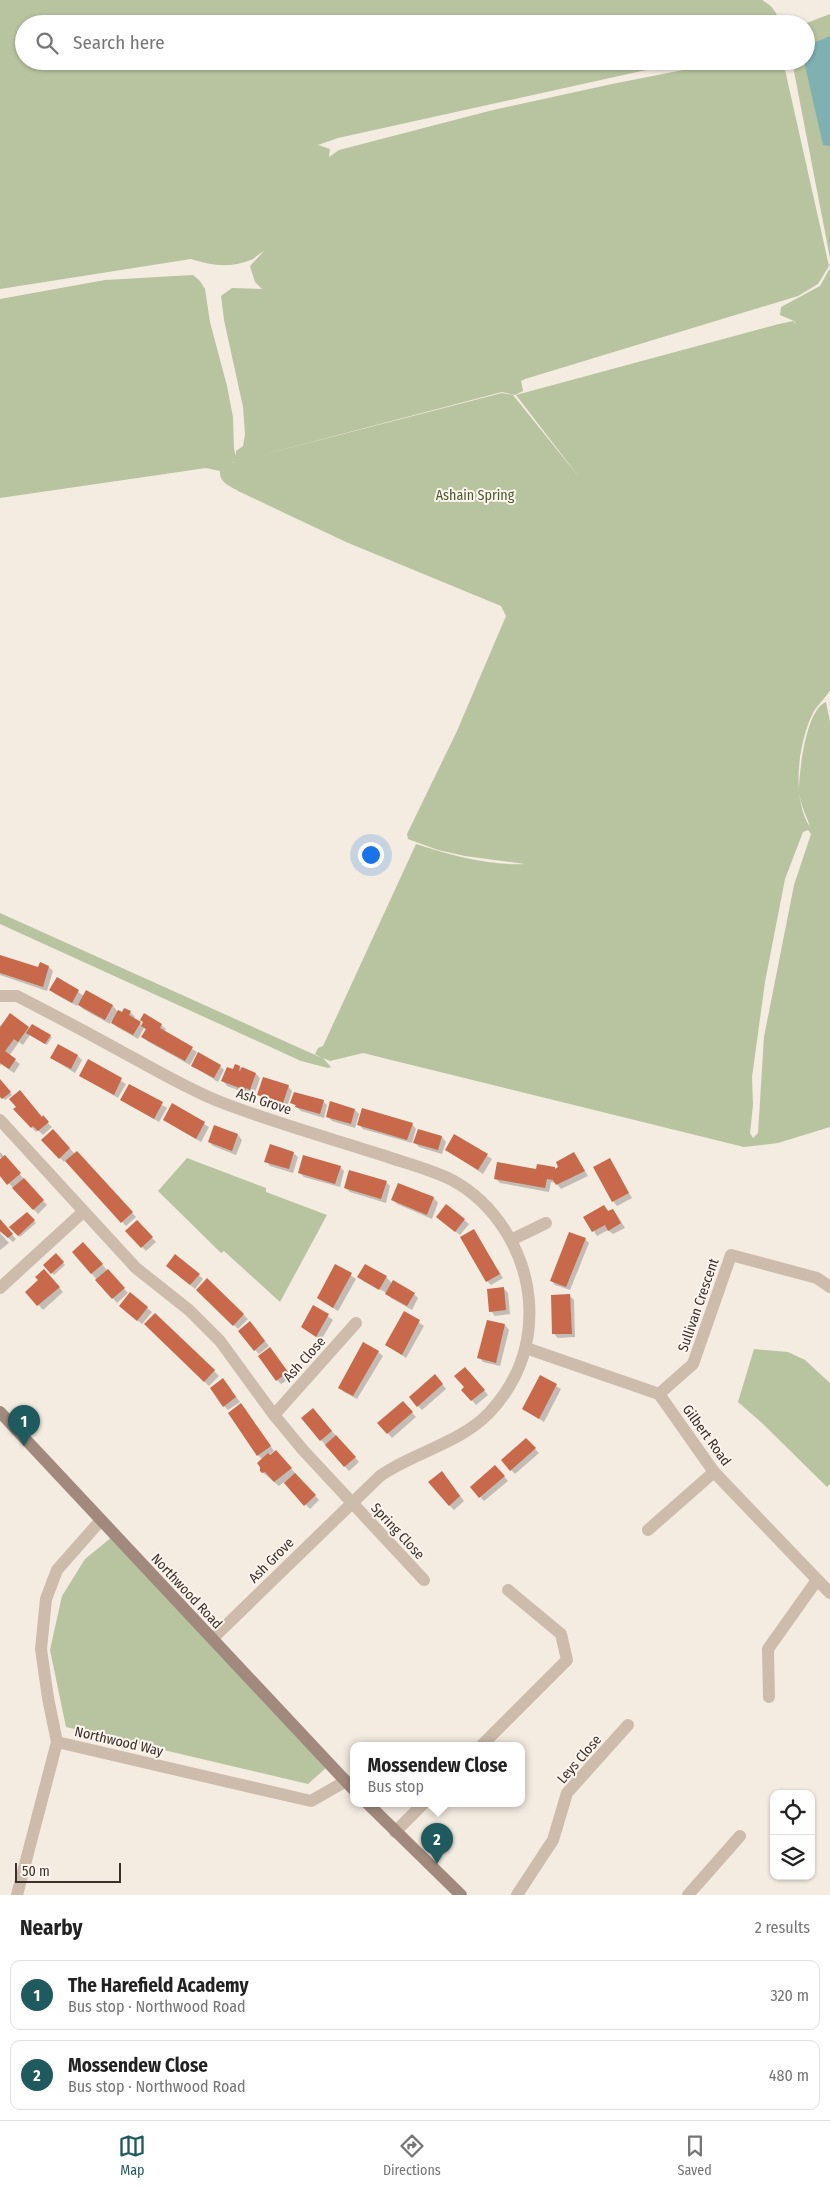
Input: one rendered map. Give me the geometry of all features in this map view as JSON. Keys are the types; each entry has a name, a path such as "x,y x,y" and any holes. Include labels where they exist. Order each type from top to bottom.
{"street":[{"name":"Ash Grove","path":"0,996 17,996 187,1087 224,1103 452,1180 478,1199 512,1240 523,1272 530,1318 526,1348 511,1384 488,1414 474,1426 447,1442 396,1465 380,1476 351,1502 212,1639"},
{"path":"0,1120 136,1268 189,1310 216,1335 231,1353 274,1415 351,1502"},
{"path":"0,1288 83,1212"},
{"path":"512,1240 546,1223"},
{"name":"Sullivan Crescent","path":"659,1394 693,1364 731,1255 817,1278 830,1287"},
{"name":"Ash Close","path":"274,1415 356,1323"},
{"path":"526,1348 659,1394"},
{"name":"Gilbert Road","path":"659,1394 714,1472 830,1593"},
{"name":"Northwood Road","path":"0,1412 350,1785"},
{"path":"648,1530 714,1472"},
{"name":"Spring Close","path":"351,1502 424,1580"},
{"name":"Northwood Way","path":"101,1520 57,1570 46,1600 41,1649 57,1742 311,1801 350,1785"},
{"path":"769,1697 768,1649 817,1580"},
{"path":"485,1742 567,1660 561,1634 508,1590"},
{"name":"Leys Close","path":"516,1895 552,1840 567,1794 628,1725"},
{"path":"17,1895 57,1742"},
{"path":"371,1807 461,1895"},
{"path":"395,1832 420,1807"},
{"path":"688,1895 740,1836"}],"green space":[{"name":"Ashain Spring","path":"0,0 762,0 772,7 777,15 15,15 15,70 646,70 338,138 318,145 330,149 329,157 339,150 493,110 683,70 785,70 829,266 818,284 798,296 525,379 521,381 523,391 515,395 502,392 231,463 502,393 513,395 579,477 516,395 779,324 793,321 797,325 794,321 780,315 781,307 820,286 830,268 830,690 814,711 808,723 801,753 799,789 802,756 809,728 813,716 819,707 826,702 830,722 830,1127 778,1143 744,1147 363,1053 330,1061 323,1058 331,1067 328,1068 301,1061 0,924 0,913 322,1058 315,1054 318,1048 323,1046 416,844 456,856 498,863 525,864 465,856 438,850 408,839 407,834 457,731 506,616 501,606 346,542 240,492 229,486 221,478 220,471 206,468 0,498 0,299 105,280 193,275 200,281 205,289 210,322 227,386 233,417 236,456 236,451 243,446 245,434 243,407 224,320 221,296 232,288 262,289 255,282 250,266 264,251 251,260 228,265 214,265 191,259 0,289","holes":["800,798 810,827 804,815","808,830 811,834 794,885 764,1037 758,1133 753,1138 750,1133 753,1105 752,1077 765,982 785,879 803,832"]},
{"path":"830,14 830,258 794,70 815,70 815,20"},
{"path":"187,1158 266,1188 266,1192 327,1215 280,1302 224,1251 221,1253 158,1191"},
{"path":"754,1349 788,1352 805,1360 830,1383 830,1484 827,1487 738,1402"},
{"path":"112,1537 327,1767 308,1784 66,1727 50,1650 62,1596 85,1559"}],"water":[{"path":"830,36 830,146 823,145 806,70 815,70 815,42"}],"building":[{"path":"0,955 38,967 40,962 49,966 43,987 0,973"},
{"path":"57,977 79,990 72,1003 49,990"},
{"path":"86,990 113,1005 105,1020 78,1005"},
{"path":"124,1008 131,1011 129,1015 141,1022 133,1035 111,1023 118,1010 122,1012"},
{"path":"10,1013 29,1027 18,1042 14,1039 5,1051 16,1059 9,1069 0,1063 0,1027"},
{"path":"144,1013 162,1024 160,1028 193,1047 185,1061 141,1037 146,1029 141,1026 143,1022 140,1020"},
{"path":"32,1024 51,1035 45,1044 26,1033"},
{"path":"58,1044 78,1055 71,1069 50,1058"},
{"path":"198,1052 221,1065 214,1078 191,1066"},
{"path":"88,1059 122,1078 114,1095 79,1076"},
{"path":"235,1064 240,1066 239,1071 242,1067 256,1073 250,1090 221,1081 227,1067 233,1069"},
{"path":"263,1077 289,1085 283,1103 257,1095"},
{"path":"0,1079 11,1092 2,1099 0,1097"},
{"path":"129,1084 163,1102 154,1119 120,1100"},
{"path":"20,1090 42,1117 43,1115 49,1122 38,1131 33,1126 31,1128 13,1109 16,1107 9,1099"},
{"path":"294,1092 324,1100 320,1114 295,1107 296,1105 290,1103"},
{"path":"330,1101 355,1109 351,1124 326,1117"},
{"path":"172,1103 205,1122 196,1139 163,1120"},
{"path":"362,1108 413,1123 407,1140 357,1125"},
{"path":"214,1125 238,1134 232,1151 208,1142"},
{"path":"53,1129 70,1148 59,1159 41,1140"},
{"path":"418,1129 442,1136 438,1150 413,1143"},
{"path":"454,1134 488,1154 478,1170 445,1150"},
{"path":"270,1144 294,1152 289,1169 264,1162"},
{"path":"77,1151 133,1212 121,1223 65,1161"},
{"path":"574,1152 585,1171 556,1185 553,1180 547,1179 545,1188 494,1179 497,1162 536,1169 537,1164 555,1167 555,1169 558,1167 556,1162"},
{"path":"5,1155 21,1173 7,1185 0,1176 0,1159"},
{"path":"303,1155 341,1166 335,1184 298,1173"},
{"path":"610,1158 629,1193 612,1202 593,1167"},
{"path":"349,1170 387,1181 381,1199 344,1188"},
{"path":"24,1178 44,1200 33,1210 12,1188"},
{"path":"398,1183 434,1197 427,1215 391,1200"},
{"path":"446,1204 465,1219 455,1232 436,1217"},
{"path":"604,1205 608,1211 613,1209 621,1223 608,1231 605,1225 592,1232 583,1217"},
{"path":"27,1212 35,1220 18,1236 9,1227"},
{"path":"0,1219 13,1234 8,1238 0,1231"},
{"path":"137,1220 153,1237 141,1248 125,1231"},
{"path":"474,1229 500,1274 486,1282 460,1237"},
{"path":"569,1232 586,1238 566,1287 550,1281"},
{"path":"83,1242 103,1264 91,1274 72,1252"},
{"path":"56,1253 64,1262 51,1274 43,1265"},
{"path":"175,1254 200,1274 190,1285 166,1266"},
{"path":"335,1264 352,1273 333,1308 317,1298"},
{"path":"365,1264 387,1276 379,1290 357,1277"},
{"path":"44,1269 60,1287 37,1306 25,1292 38,1280 35,1277"},
{"path":"108,1269 125,1288 112,1299 95,1280"},
{"path":"207,1278 244,1314 233,1326 196,1290"},
{"path":"393,1280 415,1293 407,1306 385,1294"},
{"path":"504,1287 506,1310 489,1312 487,1289"},
{"path":"130,1292 148,1307 137,1321 119,1306"},
{"path":"570,1294 572,1334 552,1334 551,1295"},
{"path":"313,1305 329,1314 316,1337 301,1327"},
{"path":"404,1311 420,1320 402,1355 385,1345"},
{"path":"155,1313 215,1370 204,1382 144,1324"},
{"path":"487,1320 505,1324 496,1363 477,1358"},
{"path":"250,1321 265,1341 254,1351 238,1331"},
{"path":"363,1342 379,1351 353,1396 338,1388"},
{"path":"270,1347 288,1372 276,1381 258,1356"},
{"path":"465,1367 485,1390 471,1401 461,1390 464,1387 454,1376"},
{"path":"435,1374 443,1384 417,1407 409,1397"},
{"path":"540,1375 557,1384 539,1419 522,1409"},
{"path":"223,1378 236,1397 223,1407 210,1388"},
{"path":"403,1401 413,1412 387,1434 377,1423"},
{"path":"241,1403 271,1446 257,1456 228,1413"},
{"path":"313,1408 332,1431 320,1441 301,1418"},
{"path":"336,1435 356,1457 344,1467 325,1445"},
{"path":"526,1438 536,1448 510,1471 501,1460"},
{"path":"276,1450 292,1468 274,1482 265,1472 262,1473 260,1471 257,1463 268,1453 270,1455"},
{"path":"495,1465 505,1476 479,1498 470,1487"},
{"path":"442,1471 460,1496 449,1506 428,1482"},
{"path":"295,1473 316,1495 304,1506 284,1483"}],"place":[{"name":"The Harefield Academy","path":"24,1446"},
{"name":"Mossendew Close","path":"437,1864"}]}
